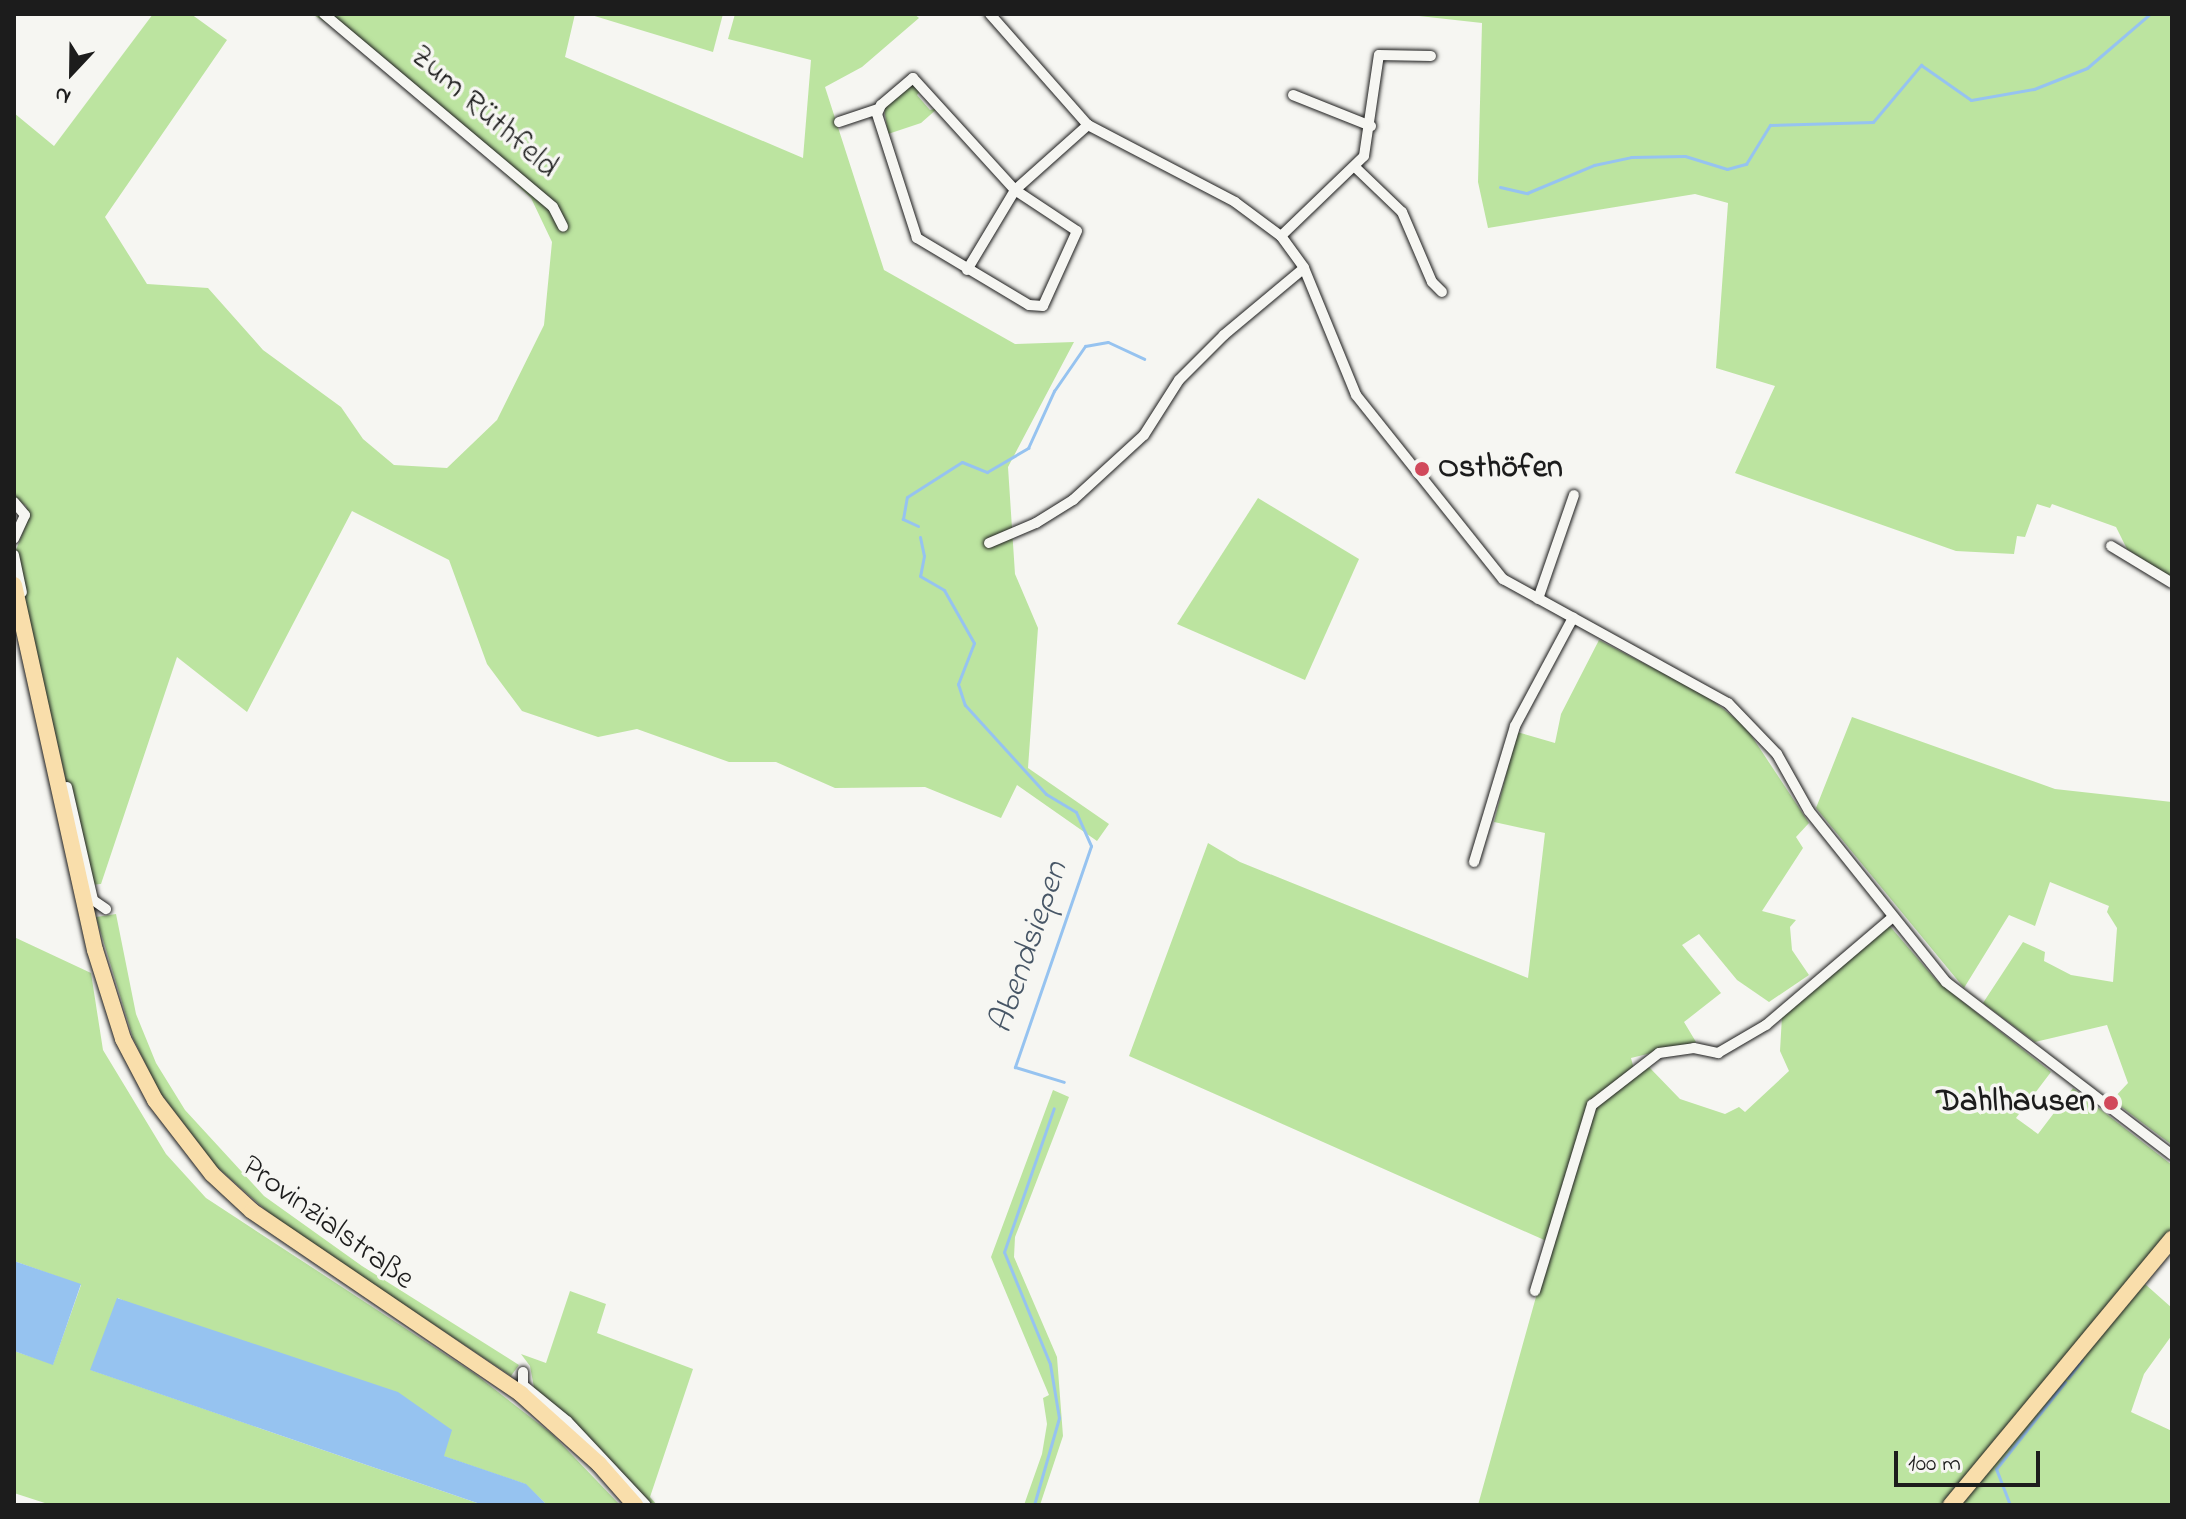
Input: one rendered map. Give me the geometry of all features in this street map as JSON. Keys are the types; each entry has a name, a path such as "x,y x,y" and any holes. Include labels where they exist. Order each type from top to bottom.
{"main road":[{"name":"Provinzialstraße","path":"14,585 95,950 123,1039 155,1100 212,1174 252,1211 521,1394 599,1464 635,1505"},
{"path":"1951,1505 2172,1239"}],"street":[{"name":"Zum Rüthfeld","path":"324,14 553,207 563,227"},
{"path":"990,14 1088,125 1235,202 1281,236 1304,268 1356,395 1503,579 1700,684 1752,723 1777,754 1809,811 1946,982 2172,1155"},
{"path":"1281,236 1355,167 1371,126 1379,55 1431,56"},
{"path":"839,122 878,109 918,78 1015,190 1077,231 1040,308 1029,305 967,270 917,238 878,109"},
{"path":"1293,95 1371,126"},
{"path":"967,270 1015,190 1088,125"},
{"path":"1355,167 1402,212 1432,282 1442,292"},
{"path":"989,543 1036,523 1073,500 1144,435 1179,380 1201,357 1304,268"},
{"path":"1538,599 1574,495"},
{"path":"14,502 25,515 14,539"},
{"path":"2111,546 2172,583"},
{"path":"14,555 93,900 106,909"},
{"path":"1474,862 1515,726 1573,618"},
{"path":"1535,1291 1592,1105 1659,1053 1694,1048 1718,1053 1766,1025 1893,917"},
{"path":"523,1372 523,1385 567,1421 646,1505"}],"green space":[{"path":"153,14 191,14 227,40 105,217 147,284 208,288 263,350 341,407 363,439 394,465 447,468 497,420 544,325 552,242 531,198 388,61 312,14 575,14 565,57 803,158 811,60 728,39 735,14 914,14 919,18 862,67 825,87 884,270 1015,344 1074,342 1008,467 1015,574 1038,628 1028,768 1109,824 1097,841 1017,785 1001,818 925,787 835,788 776,762 729,762 637,729 598,737 522,711 487,664 449,560 352,511 247,712 177,657 101,884 90,885 14,555 29,517 26,506 14,497 14,113 54,146"},
{"path":"588,14 723,14 713,52"},
{"path":"1401,14 2172,14 2172,579 2127,549 2116,527 2052,504 2050,508 2037,504 2025,537 2017,536 2014,554 1956,551 1735,473 1775,386 1716,368 1728,203 1695,194 1488,228 1478,182 1482,23"},
{"path":"912,85 922,89 917,95 930,110 938,108 921,123 888,134 884,108"},
{"path":"1258,498 1359,559 1305,680 1177,624"},
{"path":"1599,640 1707,696 1745,726 1809,823 1796,837 1803,848 1762,911 1796,920 1790,927 1792,950 1809,975 1769,1002 1737,980 1699,934 1682,945 1721,993 1684,1022 1696,1042 1631,1058 1636,1077 1648,1066 1680,1099 1725,1114 1739,1107 1745,1112 1789,1071 1780,1051 1782,1016 1888,924 1937,981 2051,1072 2016,1118 2038,1134 2073,1088 2172,1165 2172,1228 1941,1505 1478,1505 1551,1243 1129,1056 1208,843 1240,862 1528,978 1545,833 1494,822 1517,732 1555,743 1561,714"},
{"path":"1852,717 2055,789 2172,802 2172,1145 2112,1100 2128,1083 2107,1025 2035,1042 1983,1003 2023,942 2045,952 2044,961 2071,975 2113,982 2117,928 2107,912 2109,906 2050,882 2035,926 2009,915 1964,988 1816,808"},
{"path":"116,914 136,1014 156,1063 185,1110 264,1196 362,1266 519,1365 511,1376 277,1220 216,1166 159,1091 133,1038 96,917"},
{"path":"14,937 91,973 103,1050 166,1154 206,1198 475,1374 552,1434 620,1505 547,1505 525,1484 443,1456 118,1298 91,1370 483,1505 51,1505 14,1493 14,1351 53,1364 81,1285 14,1261"},
{"path":"1053,1090 1069,1097 1015,1237 1014,1257 1057,1357 1063,1436 1040,1505 1024,1505 1042,1454 1047,1424 1043,1398 1049,1395 991,1257"},
{"path":"2145,1284 2172,1308 2172,1335 2144,1374 2131,1412 2172,1431 2172,1505 1960,1505"},
{"path":"570,1291 606,1304 597,1333 693,1369 650,1497 657,1505 646,1505 535,1393 530,1366 521,1354 546,1363"}],"water":[{"path":"14,1261 81,1284 53,1365 14,1351"},
{"path":"117,1298 398,1392 452,1430 444,1456 526,1484 547,1505 483,1505 90,1370"}],"waterway":[{"name":"Abendsiepen","path":"1500,187 1527,193 1594,165 1631,157 1685,156 1727,169 1746,164 1770,125 1873,122 1921,65 1971,100 2034,89 2087,68 2150,14"},
{"name":"Abendsiepen","path":"918,526 903,519 907,497 962,462 987,472 1028,448 1054,391 1085,346 1108,342 1144,359"},
{"name":"Abendsiepen","path":"920,537 924,556 920,576 944,590 974,643 958,684 965,705 1046,794 1076,812 1091,846 1015,1067 1064,1082"},
{"name":"Abendsiepen","path":"1034,1505 1059,1418 1050,1364 1004,1252 1054,1108"},
{"path":"2068,1378 2082,1360"},
{"path":"2010,1505 1996,1469 2065,1382"}],"place":[{"name":"Osthöfen","path":"1422,469"},
{"name":"Dahlhausen","path":"2111,1103"}]}
